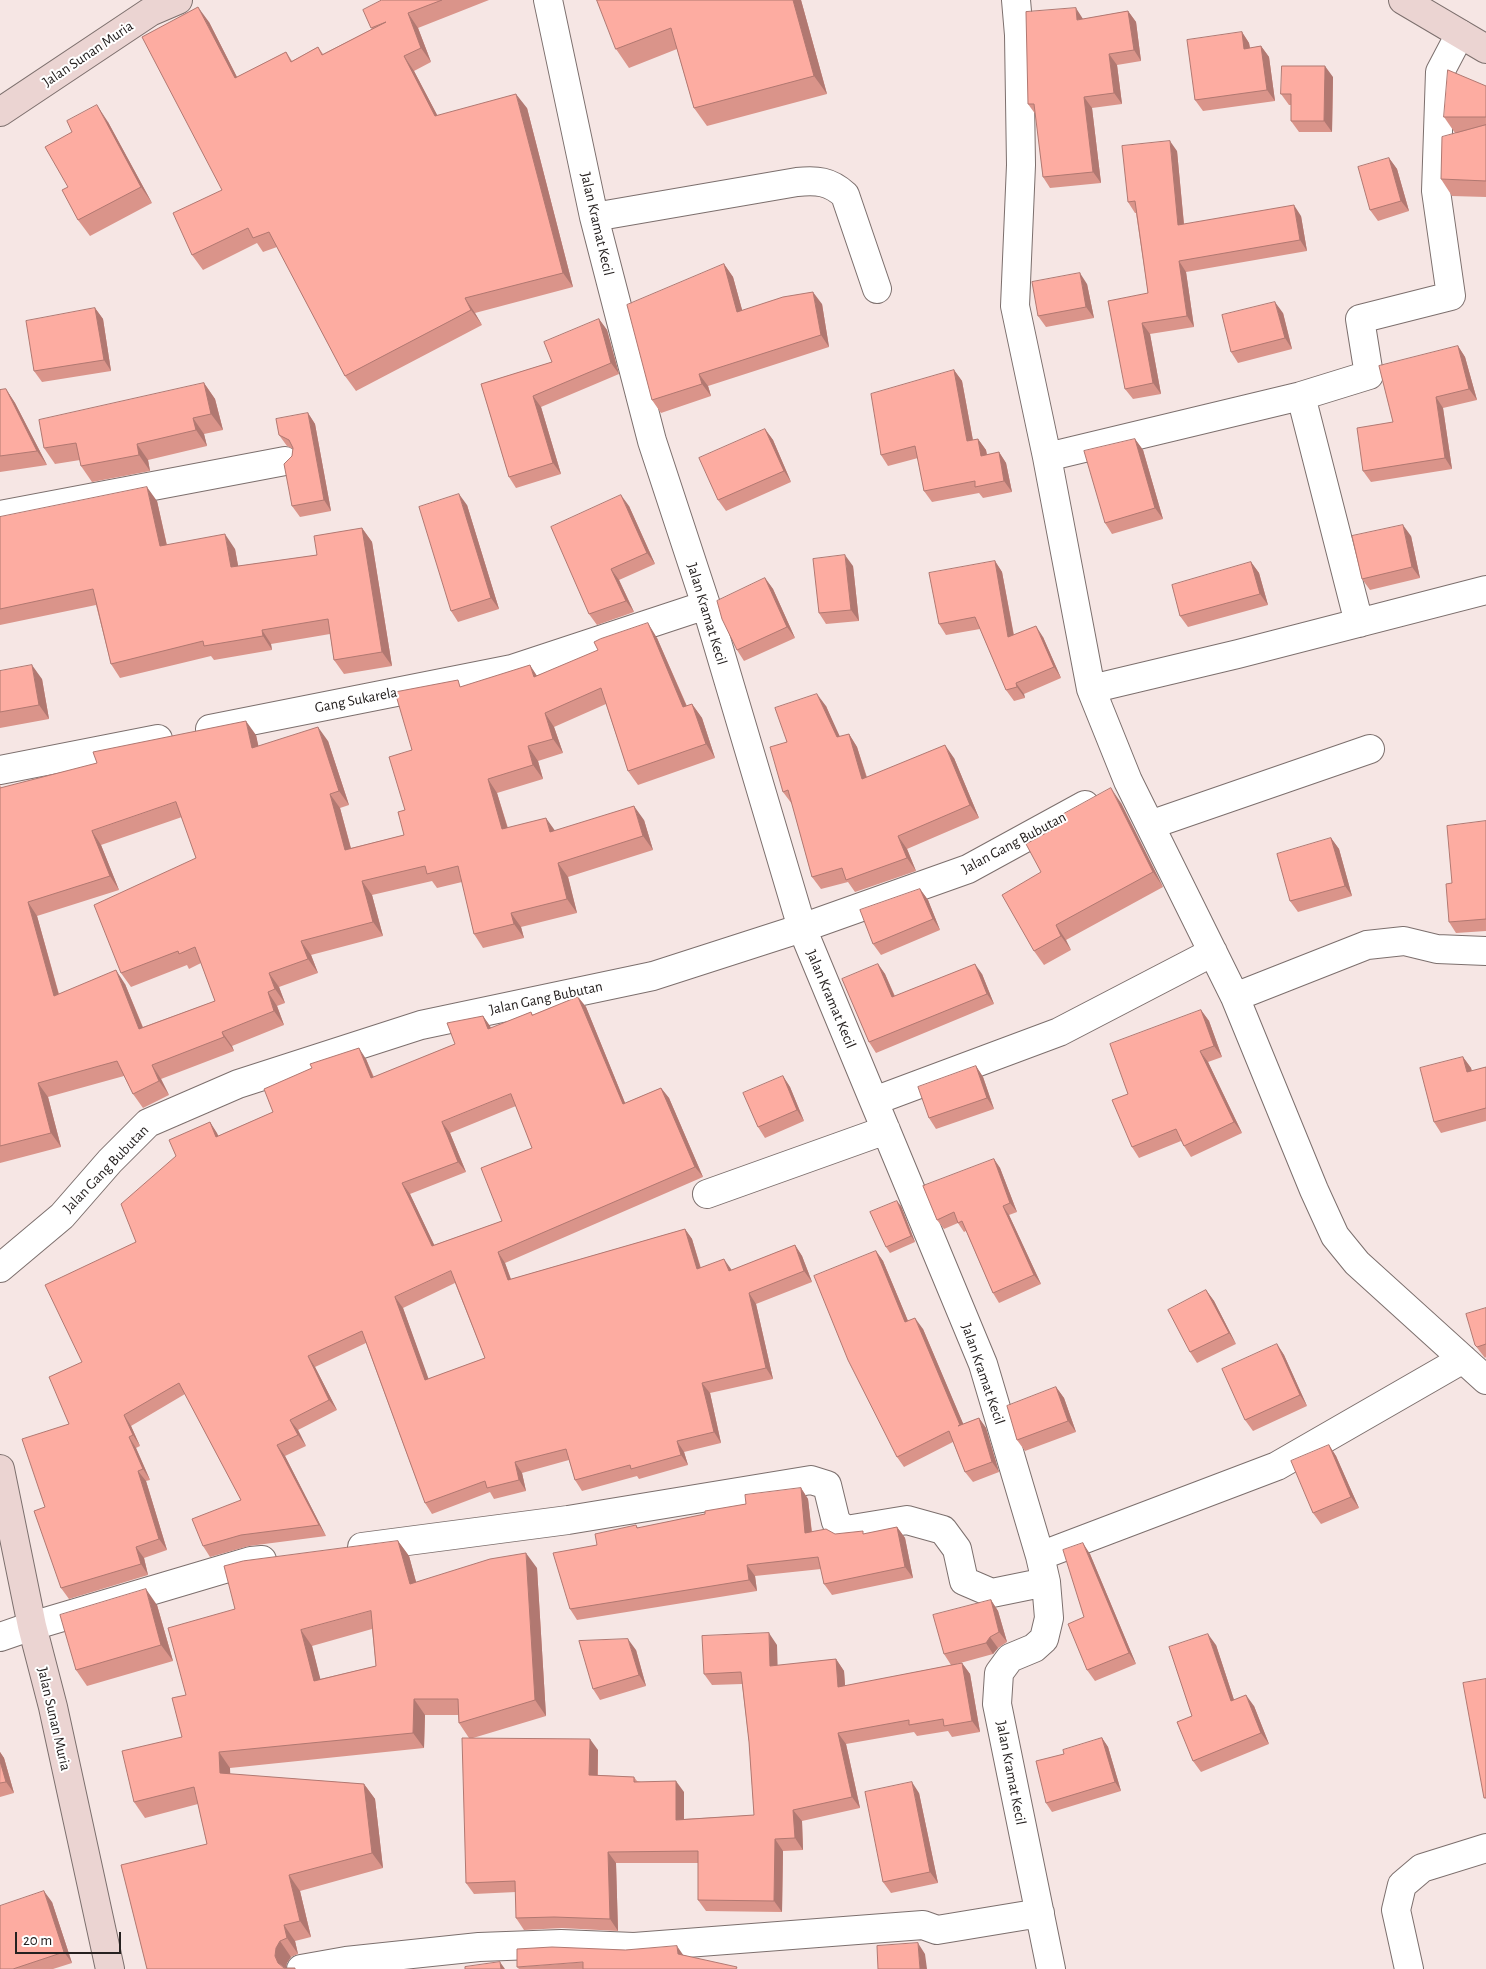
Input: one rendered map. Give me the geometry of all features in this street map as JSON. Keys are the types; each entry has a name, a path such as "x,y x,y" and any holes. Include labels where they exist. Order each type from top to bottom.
{"main road":[{"name":"Jalan Sunan Muria","path":"0,112 147,6 178,0"},
{"path":"1403,0 1486,49"},
{"name":"Jalan Sunan Muria","path":"0,1468 32,1626 53,1707 110,1969"}],"street":[{"name":"Jalan Kramat Kecil","path":"548,0 594,217 652,441 706,605 802,928 983,1364 1040,1556 1046,1582 1049,1618 1044,1639 1034,1648 1010,1658 999,1673 997,1704 1051,1969"},
{"path":"1016,0 1019,35 1021,165 1015,306 1047,456 1091,689 1128,781 1235,998 1310,1181 1335,1236 1357,1263 1486,1380"},
{"path":"1047,456 1301,396 1369,375 1360,319 1450,296 1436,191 1439,82 1440,72 1460,34"},
{"path":"594,217 797,182 812,180 826,182 838,188 845,195 876,289"},
{"path":"1301,396 1359,623"},
{"path":"0,515 286,460"},
{"path":"1091,689 1486,590"},
{"name":"Gang Sukarela","path":"0,770 512,669 706,605"},
{"path":"1150,825 1370,749"},
{"name":"Jalan Gang Bubutan","path":"0,1268 62,1216 110,1161 148,1123 238,1084 421,1025 652,976 802,928 968,869 1128,781"},
{"path":"1235,998 1367,945 1404,941 1437,949 1486,951"},
{"path":"874,1101 1059,1032 1213,952"},
{"path":"708,1194 886,1130"},
{"path":"1040,1556 1277,1466 1463,1359"},
{"path":"340,1550 568,1520 811,1480 827,1484 836,1522 846,1530 907,1520 943,1530 957,1549 964,1581 992,1593 1046,1582"},
{"path":"0,1637 251,1561 291,1556"},
{"path":"1409,1969 1396,1910 1402,1885 1422,1868 1486,1848"},
{"path":"301,1969 372,1958 479,1947 561,1944 634,1947 923,1925 937,1930 1040,1913"}],"building":[{"path":"382,0 442,0 408,13 421,48 404,56 435,116 516,94 563,273 465,298 471,310 345,376 269,232 253,238 248,228 192,255 173,213 222,190 142,37 198,7 235,78 286,52 291,62 318,47 322,55 386,22 371,28 363,10"},
{"path":"597,0 793,0 814,76 694,108 671,28 616,49"},
{"path":"1076,8 1077,20 1128,11 1134,50 1109,54 1114,93 1084,97 1093,172 1043,177 1034,104 1028,104 1026,12"},
{"path":"1242,32 1244,49 1261,46 1267,90 1195,100 1187,40"},
{"path":"1282,66 1325,66 1324,121 1291,121 1291,94 1281,94"},
{"path":"1448,70 1486,86 1486,117 1444,117"},
{"path":"97,105 141,187 78,220 62,190 68,187 45,147 72,132 67,121"},
{"path":"1486,125 1486,181 1441,179 1442,137"},
{"path":"1170,141 1178,225 1294,205 1300,240 1179,261 1187,316 1142,323 1153,383 1125,389 1108,301 1148,293 1135,201 1128,202 1122,146"},
{"path":"1389,158 1401,201 1370,210 1358,167"},
{"path":"724,264 737,312 783,297 813,292 821,335 699,374 702,384 652,400 627,305"},
{"path":"1080,273 1086,307 1038,316 1032,282"},
{"path":"1275,302 1285,338 1231,352 1222,315"},
{"path":"95,308 104,360 34,371 26,321"},
{"path":"599,319 611,363 533,396 553,463 509,477 481,384 552,362 544,342"},
{"path":"1458,346 1469,389 1436,397 1445,458 1363,471 1357,428 1393,422 1379,366"},
{"path":"954,370 967,441 978,439 981,456 999,452 1004,481 975,487 975,481 924,491 915,446 881,455 871,394"},
{"path":"204,383 211,414 193,418 196,430 137,444 139,455 81,466 76,443 44,448 39,420"},
{"path":"6,389 37,451 0,456 0,390"},
{"path":"308,413 324,500 292,506 284,464 292,456 293,448 289,440 279,435 276,419"},
{"path":"765,429 784,471 718,500 699,458"},
{"path":"1135,439 1155,508 1105,523 1084,451"},
{"path":"147,487 160,546 225,534 231,567 317,555 314,536 362,528 382,652 334,660 328,619 262,630 263,636 204,646 203,641 111,664 93,589 0,609 0,517"},
{"path":"459,494 491,598 451,611 419,507"},
{"path":"621,495 647,553 611,569 626,601 589,614 551,527"},
{"path":"1403,525 1412,567 1362,579 1352,536"},
{"path":"845,555 851,610 819,613 813,559"},
{"path":"995,561 1008,637 1036,626 1054,667 1016,683 1017,687 1006,690 975,617 939,624 929,573"},
{"path":"1251,562 1260,594 1180,616 1172,585"},
{"path":"765,578 787,627 737,650 722,619 717,601"},
{"path":"648,623 683,707 692,704 706,744 628,771 601,688 545,713 553,739 528,746 533,765 488,779 502,829 546,818 550,832 634,806 643,836 558,863 567,899 511,913 514,924 474,934 458,866 427,874 425,866 362,881 373,922 301,941 308,959 269,973 275,989 268,992 274,1011 222,1032 224,1037 152,1065 159,1081 133,1094 117,1061 38,1083 51,1133 0,1146 0,788 97,763 93,752 246,721 252,748 318,727 339,791 330,794 345,850 404,835 398,812 405,810 389,757 412,750 395,692 458,680 460,687 530,665 534,677 598,650 594,642","holes":["176,802 196,858 94,905 121,973 178,951 179,954 195,947 215,1001 139,1029 116,970 54,996 28,902 110,876 92,831"]},
{"path":"32,665 39,705 0,712 0,671"},
{"path":"817,694 837,737 849,734 862,779 945,745 970,805 898,836 907,858 846,880 842,868 812,877 788,790 783,792 770,747 787,742 775,708"},
{"path":"1111,788 1153,872 1056,925 1061,936 1034,951 1002,895 1041,872 1026,844 1055,828 1051,821"},
{"path":"1486,821 1486,919 1449,922 1446,884 1452,883 1447,826"},
{"path":"1331,838 1345,886 1290,901 1277,854"},
{"path":"920,889 933,919 873,944 860,910"},
{"path":"878,964 892,997 975,964 987,994 869,1042 842,979"},
{"path":"578,997 623,1104 661,1088 695,1167 498,1252 508,1280 685,1229 697,1269 724,1259 729,1271 795,1245 804,1271 749,1293 766,1368 702,1383 714,1432 677,1441 681,1455 631,1469 630,1465 575,1480 566,1449 515,1462 519,1480 487,1488 485,1481 425,1503 362,1331 308,1356 329,1400 290,1420 298,1435 277,1445 319,1525 241,1535 203,1546 192,1519 241,1500 179,1383 124,1415 133,1435 129,1437 143,1469 138,1471 159,1539 136,1547 141,1564 61,1588 34,1511 45,1507 22,1439 69,1424 49,1377 82,1362 45,1285 136,1242 121,1204 176,1156 169,1140 210,1122 216,1137 273,1112 264,1089 312,1068 310,1064 359,1048 371,1078 455,1044 447,1023 483,1016 488,1029 531,1012 532,1015","holes":["511,1094 532,1148 481,1168 502,1221 432,1246 402,1183 458,1162 442,1122","451,1271 485,1358 425,1380 395,1297"]},
{"path":"1201,1010 1214,1046 1200,1051 1234,1122 1184,1146 1176,1129 1132,1147 1112,1100 1128,1094 1110,1044"},
{"path":"1463,1057 1467,1072 1486,1067 1486,1108 1434,1122 1420,1068"},
{"path":"976,1066 987,1098 929,1118 918,1087"},
{"path":"783,1076 797,1110 758,1127 743,1093"},
{"path":"994,1159 1010,1203 1003,1206 1034,1275 993,1293 962,1221 958,1223 954,1212 937,1220 923,1186"},
{"path":"897,1201 911,1236 886,1247 870,1212"},
{"path":"876,1251 905,1322 915,1318 960,1425 958,1426 979,1418 992,1462 965,1472 949,1431 897,1457 848,1360 814,1276"},
{"path":"1206,1290 1229,1333 1190,1352 1168,1310"},
{"path":"1486,1308 1486,1344 1477,1347 1466,1314"},
{"path":"1277,1344 1300,1395 1245,1420 1222,1369"},
{"path":"1056,1387 1068,1421 1017,1440 1007,1406"},
{"path":"1329,1445 1351,1497 1313,1513 1291,1461"},
{"path":"801,1488 805,1533 826,1529 835,1534 863,1531 863,1534 897,1527 905,1567 824,1584 818,1557 747,1565 749,1580 570,1609 553,1553 597,1545 595,1534 636,1525 637,1528 705,1514 705,1511 746,1504 745,1495"},
{"path":"398,1541 410,1584 490,1559 526,1553 535,1700 459,1723 458,1699 414,1699 413,1733 219,1752 220,1773 364,1784 372,1853 289,1875 300,1921 284,1925 287,1938 280,1941 276,1948 275,1956 278,1963 284,1968 295,1969 147,1969 121,1865 207,1844 194,1787 134,1802 122,1751 182,1737 172,1698 186,1695 168,1628 235,1609 224,1566 243,1561","holes":["371,1611 376,1666 314,1681 301,1630"]},
{"path":"1083,1543 1129,1653 1087,1670 1068,1624 1084,1617 1063,1550"},
{"path":"146,1589 161,1645 76,1670 60,1615"},
{"path":"991,1600 999,1632 990,1637 986,1643 944,1654 933,1615"},
{"path":"769,1633 770,1666 836,1659 838,1687 962,1663 972,1721 944,1726 943,1719 909,1725 909,1720 838,1733 852,1797 793,1810 795,1838 775,1839 774,1901 698,1900 698,1851 608,1852 610,1919 516,1918 515,1881 466,1883 462,1738 590,1739 589,1775 634,1777 634,1782 676,1781 676,1820 754,1815 749,1742 741,1672 704,1674 702,1636"},
{"path":"1208,1634 1231,1701 1246,1695 1261,1733 1193,1761 1177,1722 1192,1716 1169,1647"},
{"path":"628,1639 639,1675 593,1689 579,1641"},
{"path":"1486,1679 1486,1798 1484,1798 1463,1683"},
{"path":"1102,1738 1115,1782 1046,1803 1036,1761 1064,1754 1063,1750"},
{"path":"0,1761 6,1782 0,1783"},
{"path":"912,1782 930,1872 883,1882 865,1792"},
{"path":"44,1891 64,1952 13,1969 0,1969 0,1906"},
{"path":"918,1943 920,1969 878,1969 877,1946"},
{"path":"677,1946 678,1954 737,1967 736,1969 583,1969 583,1962 517,1967 517,1949 552,1947 625,1950"},
{"path":"500,1962 501,1969 465,1969 465,1967"}]}
